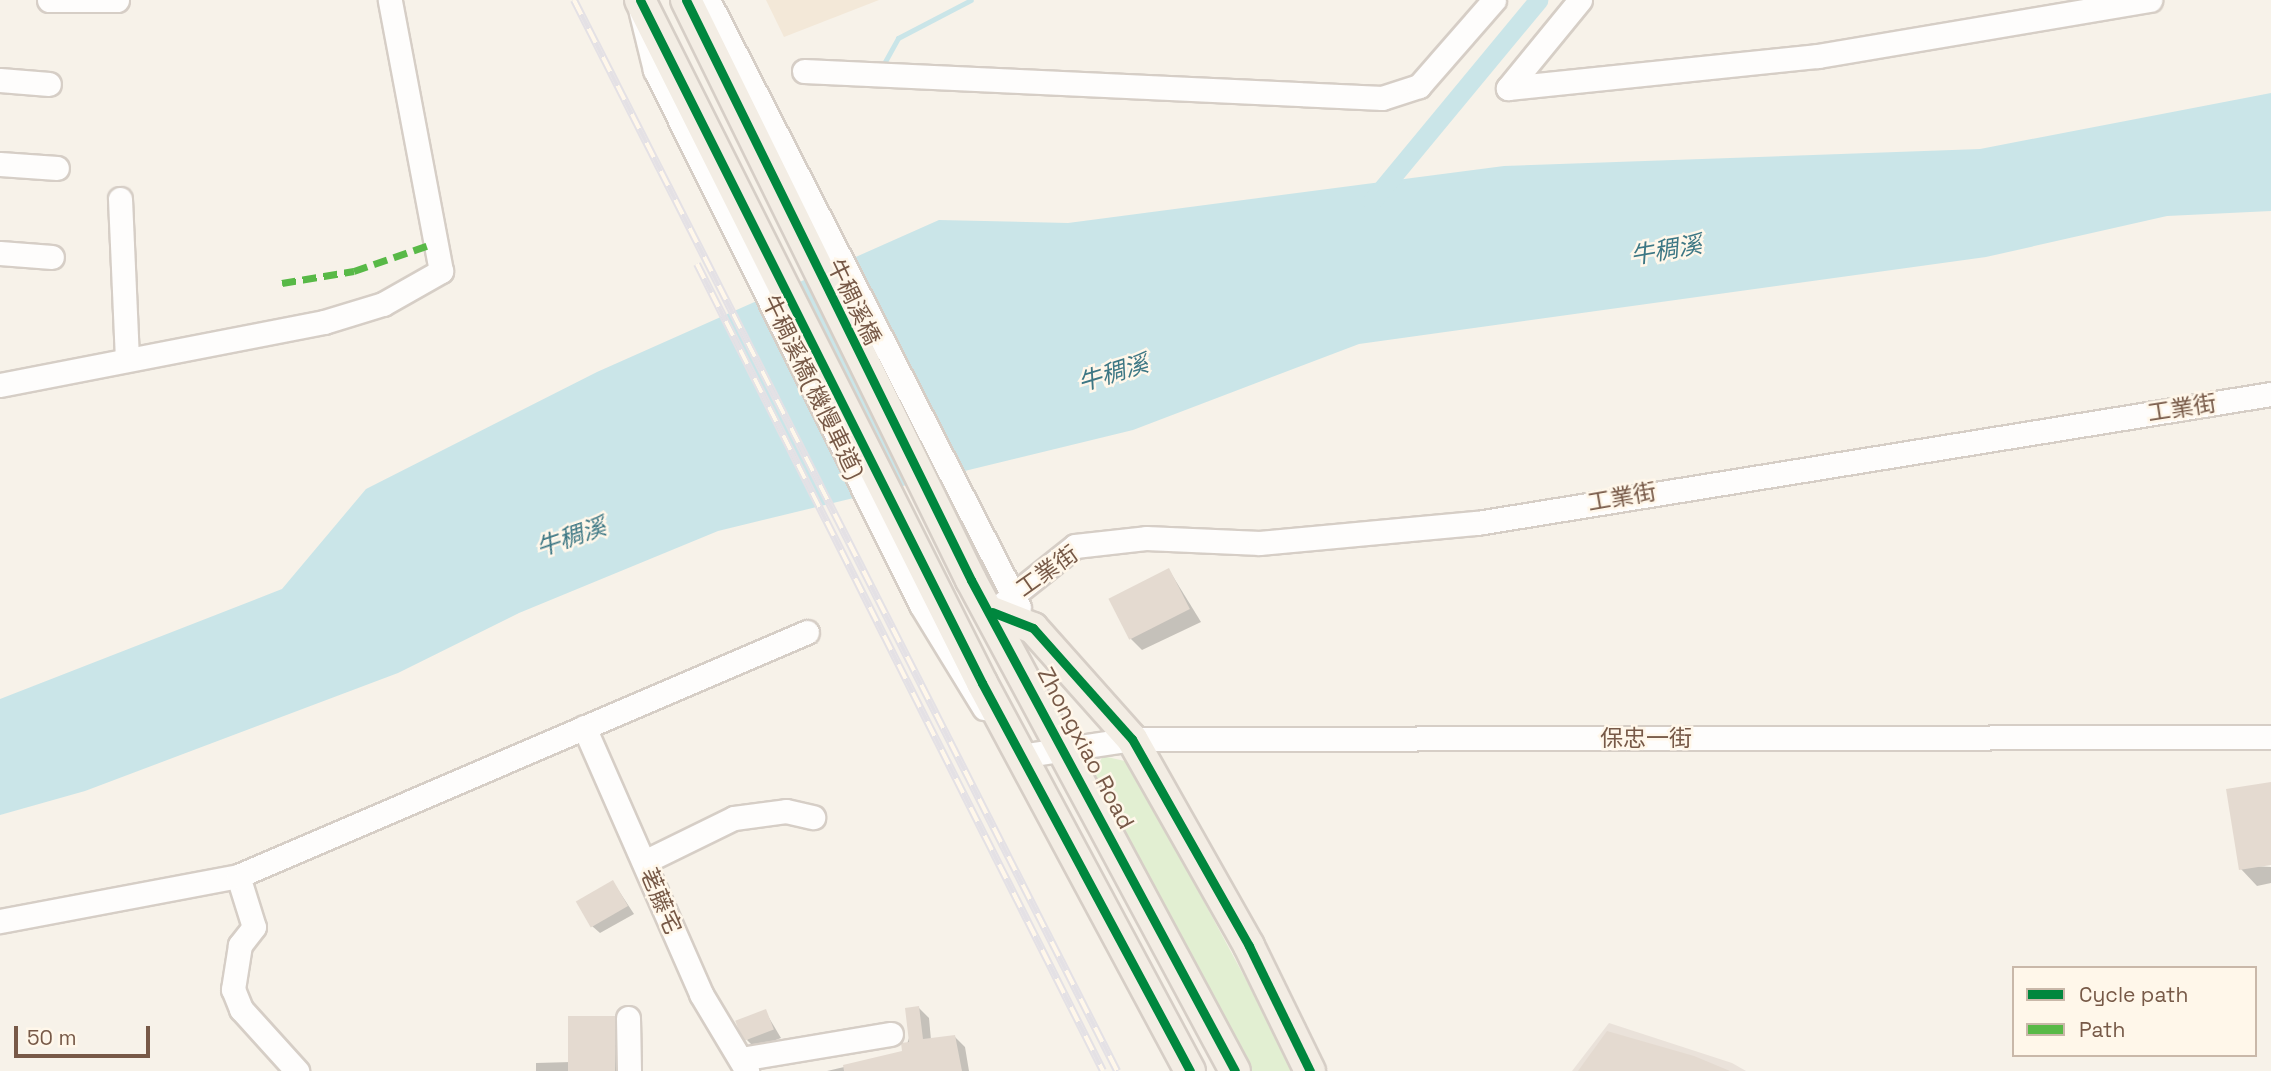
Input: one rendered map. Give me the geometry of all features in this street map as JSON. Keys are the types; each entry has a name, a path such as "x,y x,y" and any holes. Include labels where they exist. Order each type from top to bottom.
{"main road":[{"path":"640,0 662,61 931,600 1021,756 1190,1071"},
{"path":"686,0 714,34"},
{"name":"牛稠溪橋","path":"714,34 983,576 1002,604"},
{"name":"Zhongxiao Road","path":"1002,604 1033,628 1132,740 1249,946 1310,1071"},
{"name":"Zhongxiao Road","path":"1002,604 1065,748 1235,1071"}],"street":[{"path":"49,0 117,0"},
{"path":"0,385 324,322 383,304 441,271 390,0"},
{"path":"708,0 714,34"},
{"path":"804,71 1312,100 1382,98 1419,86 1494,0"},
{"path":"1580,0 1508,88 1818,56 2150,0"},
{"path":"0,80 49,84"},
{"path":"0,164 57,168"},
{"path":"120,199 127,359"},
{"path":"0,253 52,257"},
{"name":"工業街","path":"1002,604 1075,546 1146,538 1260,544 1477,523 2271,394"},
{"path":"0,921 238,876 807,632"},
{"name":"荖藤宅","path":"584,727 701,994 744,1065"},
{"name":"保忠一街","path":"1021,756 1132,740 2271,737"},
{"path":"644,862 734,818 786,811 813,817"},
{"path":"238,876 254,927 240,945 233,989 241,1009 298,1071"},
{"path":"628,1018 629,1071"},
{"path":"744,1065 891,1034"}],"shaded area":[{"path":"766,0 879,0 784,37"},
{"path":"1609,1023 1732,1063 1746,1071 1572,1071"}],"green space":[{"path":"1103,756 1129,762 1295,1071 1250,1071 1092,775"}],"water":[{"name":"牛稠溪","path":"2271,93 2271,211 2167,216 1986,257 1359,344 1133,430 718,531 519,613 398,673 85,791 0,815 0,699 282,589 366,489 597,372 939,220 1068,223 1504,166 1980,149"}],"building":[{"path":"1169,568 1190,609 1129,640 1108,599"},
{"path":"2271,782 2271,865 2239,870 2226,789"},
{"path":"613,880 628,906 591,927 576,902"},
{"path":"919,1006 923,1039 955,1035 962,1071 844,1071 843,1065 902,1051 901,1043 909,1042 905,1008"},
{"path":"766,1009 774,1030 743,1041 735,1021"},
{"path":"568,1016 615,1016 615,1071 568,1071"},
{"path":"1607,1031 1694,1056 1730,1071 1578,1071"}],"waterway":[{"path":"882,67 898,38 971,0"},
{"path":"1372,201 1538,0"}],"railway":[{"path":"574,0 1117,1071"},
{"path":"697,264 1103,1071"}],"marked path":[{"path":"282,283 354,271 432,244"}],"cycle path":[{"name":"牛稠溪橋(機慢車道)","path":"640,0 982,683 1190,1071"},
{"path":"686,0 971,580 1235,1071"},
{"path":"992,612 1033,628 1132,739 1249,946 1310,1071"}]}
